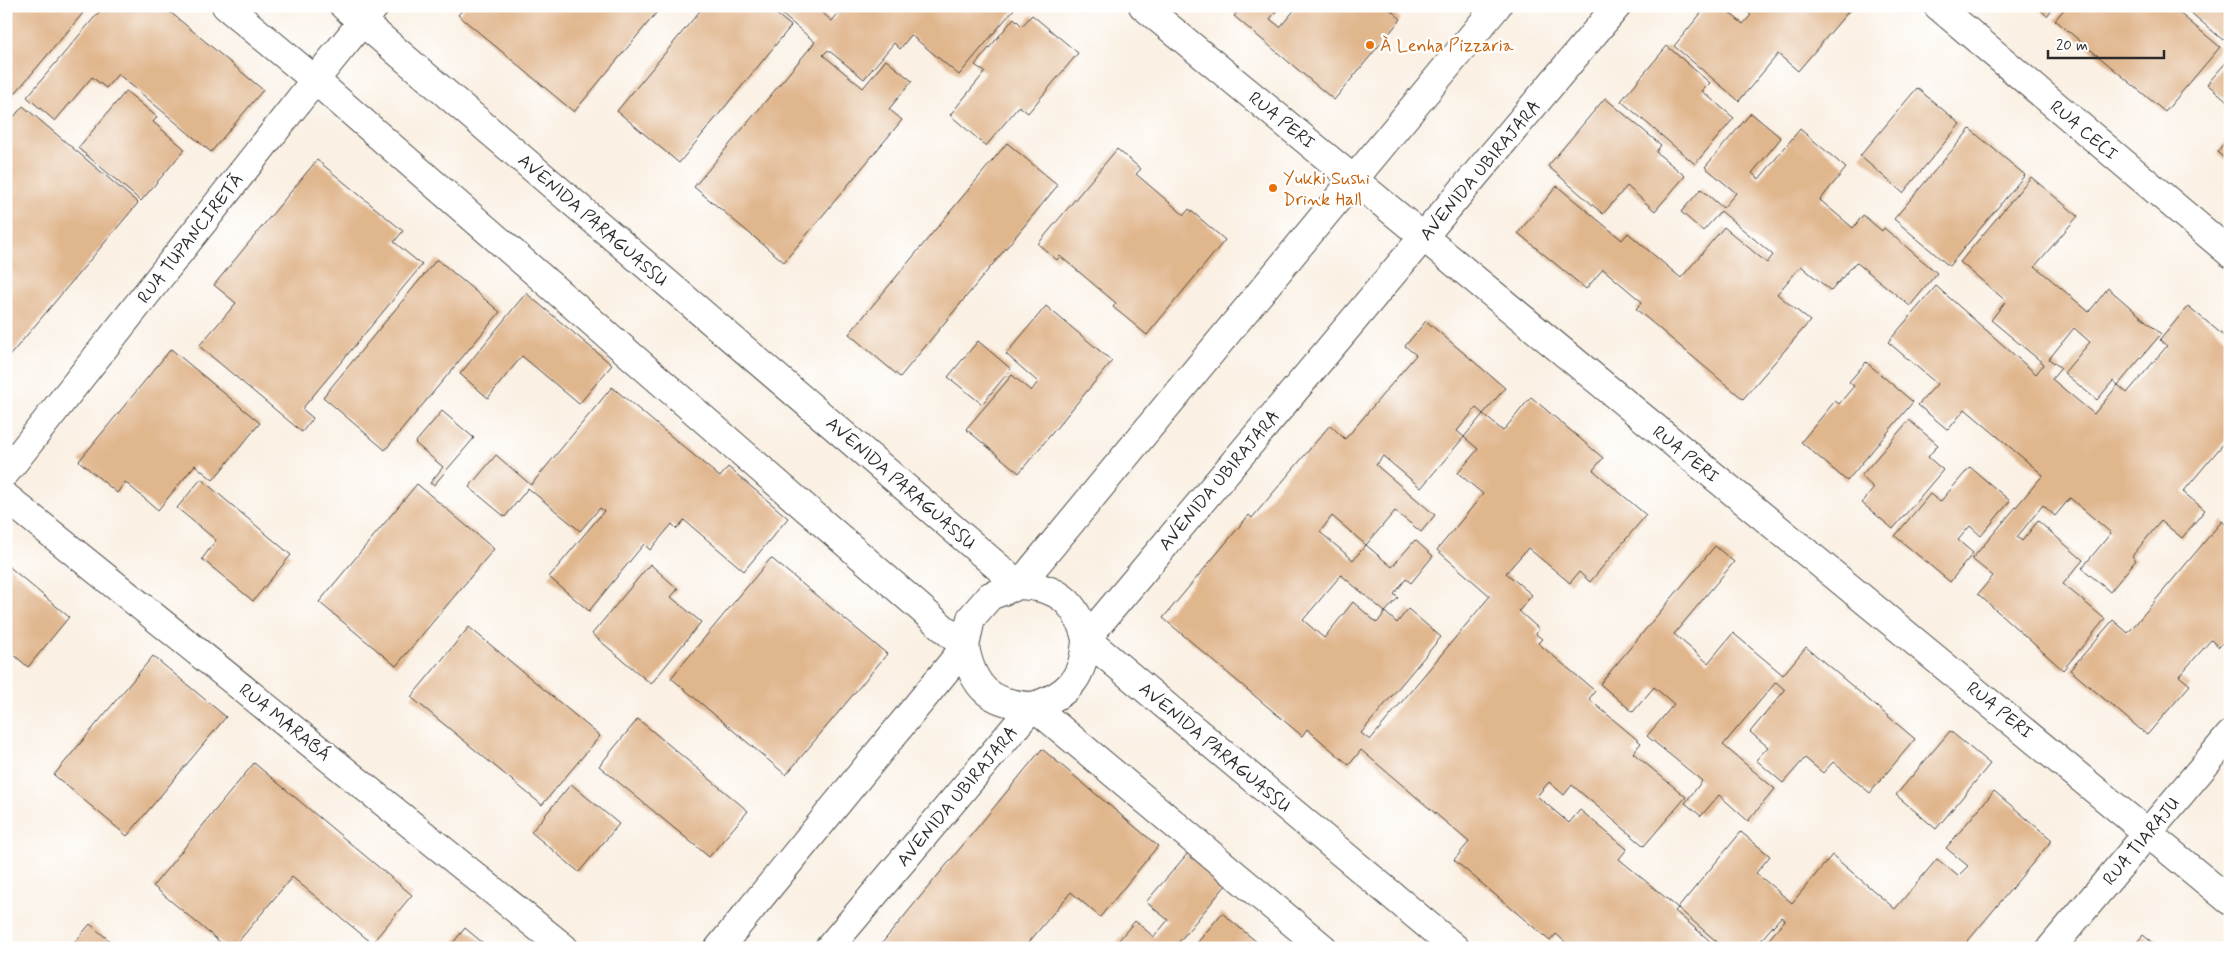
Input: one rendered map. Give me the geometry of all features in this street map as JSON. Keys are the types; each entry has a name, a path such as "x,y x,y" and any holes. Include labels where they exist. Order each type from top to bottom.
{"main road":[{"path":"226,6 315,80 964,647 969,666 978,684 988,693 994,698 1012,705 1033,706 1323,948"},
{"name":"RUA PERI","path":"1144,6 1353,178 1422,238 2230,901"},
{"path":"719,948 964,647 971,618 977,610 990,596 1018,584 1497,6"},
{"name":"AVENIDA UBIRAJARA","path":"829,948 1033,706 1051,701 1066,690 1078,676 1085,658 1086,639 1617,6"},
{"name":"RUA CECI","path":"1938,6 2230,253"},
{"name":"RUA TUPANCIRETÃ","path":"6,472 315,80 361,11"},
{"name":"AVENIDA PARAGUASSU","path":"361,11 1018,584"},
{"name":"RUA MARABÁ","path":"6,497 564,948"},
{"path":"1018,584 1038,586 1056,592 1070,604 1081,620 1086,639"},
{"name":"AVENIDA PARAGUASSU","path":"1086,639 1455,948"},
{"name":"RUA TIARAJU","path":"2051,948 2230,735"}],"building":[{"path":"6,6 89,6 6,104"},
{"path":"104,6 163,6 263,90 211,152 118,74 106,88 92,77 55,121 27,97"},
{"path":"466,6 662,6 574,112 458,15"},
{"path":"704,6 767,6 791,26 679,163 617,111"},
{"path":"772,6 814,6 832,21 844,6 893,6 896,9 899,6 924,6 930,12 935,6 1010,6 1014,9 959,75 911,35 900,49 894,43 864,79 828,50 823,55 863,88 886,60 912,81 889,109 902,120 784,262 694,187 815,42"},
{"path":"1242,6 1280,6 1270,19 1280,27 1298,6 1386,6 1401,19 1334,100 1234,16"},
{"path":"1707,6 1721,6 1743,24 1751,15 1741,6 1853,6 1798,71 1778,54 1739,101 1674,46"},
{"path":"2036,6 2055,6 2047,16"},
{"path":"2067,6 2171,6 2220,47 2165,112 2055,20"},
{"path":"2183,6 2230,6 2230,33 2223,40"},
{"path":"1032,15 1078,53 1028,113 1019,106 986,146 950,115 985,72 975,65 1014,18 1022,26"},
{"path":"1667,46 1710,83 1702,91 1734,118 1695,164 1621,101"},
{"path":"2230,58 2230,103 2207,84"},
{"path":"1917,88 1960,124 1903,193 1860,156"},
{"path":"126,91 157,117 153,122 185,149 141,201 78,148"},
{"path":"1605,98 1661,145 1656,152 1685,176 1655,211 1627,186 1603,214 1548,166"},
{"path":"23,106 138,203 6,360 6,126"},
{"path":"1751,113 1781,138 1752,173 1759,179 1800,129 1846,168 1820,200 1853,228 1863,215 1882,231 1884,228 1937,273 1910,306 1856,262 1831,291 1801,266 1777,294 1810,321 1743,399 1636,309 1642,302 1603,269 1586,289 1518,233 1557,186 1622,240 1628,233 1681,278 1724,227 1767,263 1773,255 1721,211 1703,231 1681,212 1701,189 1723,208 1736,193 1705,167"},
{"path":"1970,129 2025,175 1949,266 1894,219"},
{"path":"2230,136 2230,163 2217,152"},
{"path":"1007,143 1058,185 900,377 849,334"},
{"path":"1117,149 1141,169 1136,174 1184,215 1189,209 1225,240 1147,335 1113,307 1116,303 1060,256 1057,260 1038,244"},
{"path":"317,160 403,231 394,242 422,265 302,409 313,418 302,432 199,346 236,303 214,285"},
{"path":"2031,177 2078,216 2035,266 2089,312 2108,288 2161,334 2118,385 2127,393 2167,346 2160,340 2188,306 2230,341 2230,436 2183,492 2205,510 2182,538 2161,521 2132,556 2136,560 2110,592 2082,568 2111,533 2070,498 2055,516 2043,505 2017,537 2022,541 2038,521 2083,560 2063,584 2105,619 2063,670 1978,594 1993,576 1972,559 2043,475 1965,409 1948,430 1918,405 1937,384 1888,342 1936,286 2036,374 2044,364 1991,320 2006,301 1960,262","holes":["2074,328 2090,342 2064,373 2097,400 2113,381 2118,385 2094,414 2052,379 2061,368 2049,359"]},
{"path":"437,259 500,312 385,450 323,397"},
{"path":"526,293 612,365 579,404 522,356 488,398 460,374"},
{"path":"1046,306 1112,361 1019,473 966,429 1012,375 1031,391 1038,382 1006,354"},
{"path":"1426,321 1505,388 1483,414 1503,431 1531,397 1603,458 1593,470 1646,515 1590,582 1579,572 1570,583 1528,548 1506,573 1532,595 1519,611 1539,629 1536,634 1542,639 1538,643 1595,691 1589,699 1641,743 1633,753 1686,797 1644,846 1572,785 1564,795 1549,782 1537,796 1569,823 1580,810 1627,849 1619,859 1678,908 1675,911 1718,948 1572,948 1556,934 1550,941 1454,860 1469,842 1361,750 1349,765 1307,729 1302,736 1163,618 1249,515 1252,518 1330,425 1345,439 1353,430 1416,355 1405,346","holes":["1476,408 1483,414 1464,437 1457,431","1464,437 1478,449 1458,473 1483,494 1437,550 1490,596 1370,740 1361,733 1441,637 1408,609 1397,623 1385,612 1398,598 1394,594 1406,579 1411,583 1433,556 1415,540 1392,567 1366,545 1395,511 1421,532 1435,515 1376,465 1383,456 1421,488","1332,516 1366,545 1353,560 1320,532","1341,575 1385,612 1377,623 1353,602 1324,638 1303,620"]},
{"path":"978,341 1011,369 982,404 948,377"},
{"path":"171,349 260,423 213,480 195,465 158,510 125,482 117,493 79,461"},
{"path":"1866,362 1913,402 1847,481 1801,442 1835,401 1839,404 1854,386 1849,382"},
{"path":"612,387 720,477 728,467 788,518 744,571 684,520 677,529 672,524 650,550 644,544 589,611 549,577 604,511 600,508 580,531 528,488 505,517 469,487 496,455 531,485"},
{"path":"442,411 474,438 434,485 430,483 443,467 415,443"},
{"path":"1909,420 1938,445 1928,457 1943,470 1893,529 1862,503 1874,488 1861,476"},
{"path":"1970,467 2010,501 1981,536 1970,526 1958,540 1973,553 1950,582 1895,536 1930,494 1940,502"},
{"path":"201,479 291,555 253,601 202,559 216,540 177,508"},
{"path":"417,484 494,549 396,666 319,602"},
{"path":"2222,521 2230,528 2230,634 2219,647 2211,640 2179,676 2190,685 2147,735 2070,670 2113,620 2128,633"},
{"path":"1715,546 1734,562 1674,634 1708,663 1733,633 1783,675 1806,647 1915,739 1870,793 1833,762 1823,773 1805,758 1783,783 1756,760 1768,747 1750,732 1785,690 1776,682 1723,745 1775,789 1748,821 1719,795 1701,816 1685,803 1702,781 1647,736 1674,704 1654,687 1633,712 1600,684"},
{"path":"771,558 887,654 786,775 671,678"},
{"path":"6,564 69,617 28,667 6,648"},
{"path":"650,564 678,589 671,597 701,622 651,684 592,634"},
{"path":"469,627 600,736 542,805 411,697"},
{"path":"153,656 226,717 127,836 54,775"},
{"path":"638,719 748,811 709,857 599,766"},
{"path":"1950,731 1990,764 1936,829 1896,795"},
{"path":"1042,749 1158,846 1100,917 1071,892 1024,948 878,948"},
{"path":"254,763 412,895 372,943 292,877 233,948 227,948 153,886"},
{"path":"571,784 619,824 579,872 531,832"},
{"path":"1994,791 2052,840 1962,948 1762,948 1785,920 1781,917 1754,948 1724,948 1678,908 1741,832 1770,856 1756,873 1792,903 1832,855 1895,909 1937,859 1958,876 1968,866 1946,848"},
{"path":"1188,853 1226,885 1174,948 1112,948 1135,921 1154,937 1168,920 1146,902"},
{"path":"1222,913 1264,948 1193,948"},
{"path":"90,924 118,948 70,948"},
{"path":"465,928 489,948 449,948"},
{"path":"2143,935 2159,948 2132,948"}],"place":[{"name":"À Lenha Pizzaria","path":"1370,45"},
{"name":"Yukki Sushi Drink Hall","path":"1273,188"}]}
